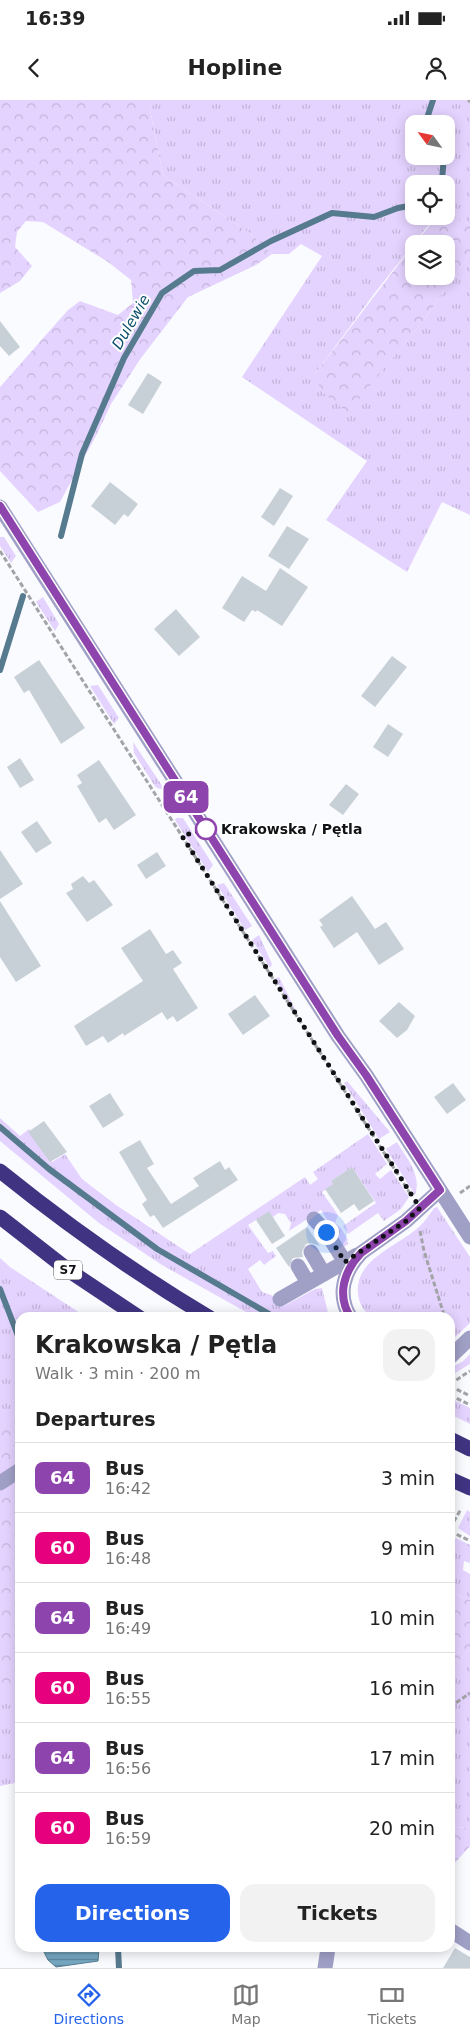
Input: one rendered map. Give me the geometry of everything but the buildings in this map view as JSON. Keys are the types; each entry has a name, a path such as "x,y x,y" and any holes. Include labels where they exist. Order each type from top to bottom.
{"highway":[{"path":"0,1171 79,1233 141,1276 200,1312"},
{"name":"S7","path":"0,1218 68,1270 131,1312"},
{"path":"455,1442 470,1449"},
{"path":"455,1481 470,1488"}],"street":[{"path":"0,506 338,1036 366,1075 470,1237"},
{"path":"280,1299 361,1253 406,1221 440,1190"},
{"path":"314,1219 326,1232 345,1262"},
{"path":"311,1252 324,1274"},
{"path":"349,1312 344,1300 344,1282 351,1266 361,1253"},
{"path":"298,1266 308,1283"},
{"path":"455,1352 470,1338"},
{"path":"0,1483 15,1473"},
{"path":"455,1933 470,1943"},
{"path":"325,1968 327,1952"}],"path":[{"path":"0,550 420,1208 420,1238 443,1312"},
{"path":"455,1382 470,1371"},
{"path":"455,1388 470,1396"},
{"path":"455,1398 470,1405"},
{"path":"455,1519 461,1509"},
{"path":"455,1530 470,1541"},
{"path":"455,1704 470,1693"}],"green space":[{"path":"0,100 156,100 150,110 163,175 251,234 272,254 256,265 188,297 141,358 111,404 60,502 38,512 0,471 0,387 68,310 80,301 118,315 133,303 131,280 108,262 43,222 26,221 17,232 15,247 32,266 20,281 0,293"},
{"path":"156,100 470,100 470,225 455,216 455,175 405,175 405,225 429,225 420,235 405,235 405,255 315,374 348,412 427,316 448,285 455,285 455,276 470,254 470,515 442,502 407,572 326,520 367,461 242,377 322,256 301,244 289,254 272,254 251,234 163,175 150,110"},
{"path":"455,216 470,225 470,254 455,276 455,235 422,235 430,225 455,225"},
{"path":"405,256 405,285 448,285 427,316 348,413 321,391 315,374"},
{"path":"0,537 4,537 16,556 11,563 0,546"},
{"path":"43,597 59,624 55,631 36,602"},
{"path":"98,685 119,718 114,724 90,686"},
{"path":"133,742 165,790 154,785 134,753"},
{"path":"176,818 183,818 213,865 208,872 175,820"},
{"path":"224,883 252,926 245,930 217,885"},
{"path":"259,935 272,964 270,968 252,940"},
{"path":"279,977 296,1011 296,1013 275,979"},
{"path":"347,1081 390,1132 379,1139 344,1083"},
{"path":"0,1118 20,1136 29,1129 52,1162 65,1154 82,1179 116,1205 190,1254 305,1177 310,1185 318,1179 313,1172 368,1134 387,1164 375,1174 380,1179 391,1170 409,1197 401,1209 384,1221 378,1213 348,1234 343,1226 376,1203 352,1167 331,1181 333,1184 322,1192 338,1215 335,1223 341,1228 348,1240 348,1244 344,1247 321,1210 289,1231 291,1223 285,1214 278,1213 273,1217 269,1212 248,1225 268,1253 273,1251 276,1256 264,1265 260,1260 248,1269 262,1292 271,1295 284,1306 315,1289 322,1288 328,1312 246,1312 162,1265 99,1223 0,1141"},
{"path":"397,1142 415,1174 417,1188 415,1195 386,1149"},
{"path":"437,1207 470,1257 470,1323 455,1337 455,1312 366,1312 359,1301 359,1282 363,1271 370,1262 420,1226 434,1208"},
{"path":"0,1258 10,1267 78,1312 15,1312 15,1783 0,1786"},
{"path":"470,1354 470,1364 455,1373 455,1366"},
{"path":"455,1400 470,1408 470,1424 455,1416"},
{"path":"0,1418 4,1423 15,1420 15,1453 0,1463"},
{"path":"15,1490 15,1686 0,1685 0,1498"},
{"path":"467,1510 470,1512 470,1536 458,1528"},
{"path":"455,1538 470,1545 470,1563 464,1561 463,1570 470,1574 470,1600 461,1597 455,1592"},
{"path":"455,1592 461,1597 470,1600 470,1650 455,1662"},
{"path":"470,1650 470,1827 456,1828 455,1830 455,1662"},
{"path":"470,1827 470,1846 455,1863 455,1830 456,1828"}],"water":[{"path":"44,1952 99,1952 98,1961 56,1967 48,1960"}],"waterway":[{"name":"Dulewie","path":"428,115 433,100"},
{"name":"Dulewie","path":"442,175 443,165"},
{"name":"Dulewie","path":"61,536 82,454 124,358 162,293 194,271 220,270 271,241 332,213 374,217 405,207"},
{"name":"Dulewie","path":"0,670 23,596"},
{"path":"0,1127 49,1169 157,1249 266,1312"},
{"name":"Dulewie","path":"0,1289 15,1328"},
{"name":"Dulewie","path":"118,1952 119,1968"}],"bus line":[{"name":"64","path":"0,506 338,1036 366,1075 440,1190 406,1221 355,1259 344,1282 344,1300 348,1312"}],"place":[{"name":"Krakowska / Pętla","path":"206,829"}],"route":[{"path":"206,829 182,836 420,1208 406,1221 345,1262 326,1232"}]}
